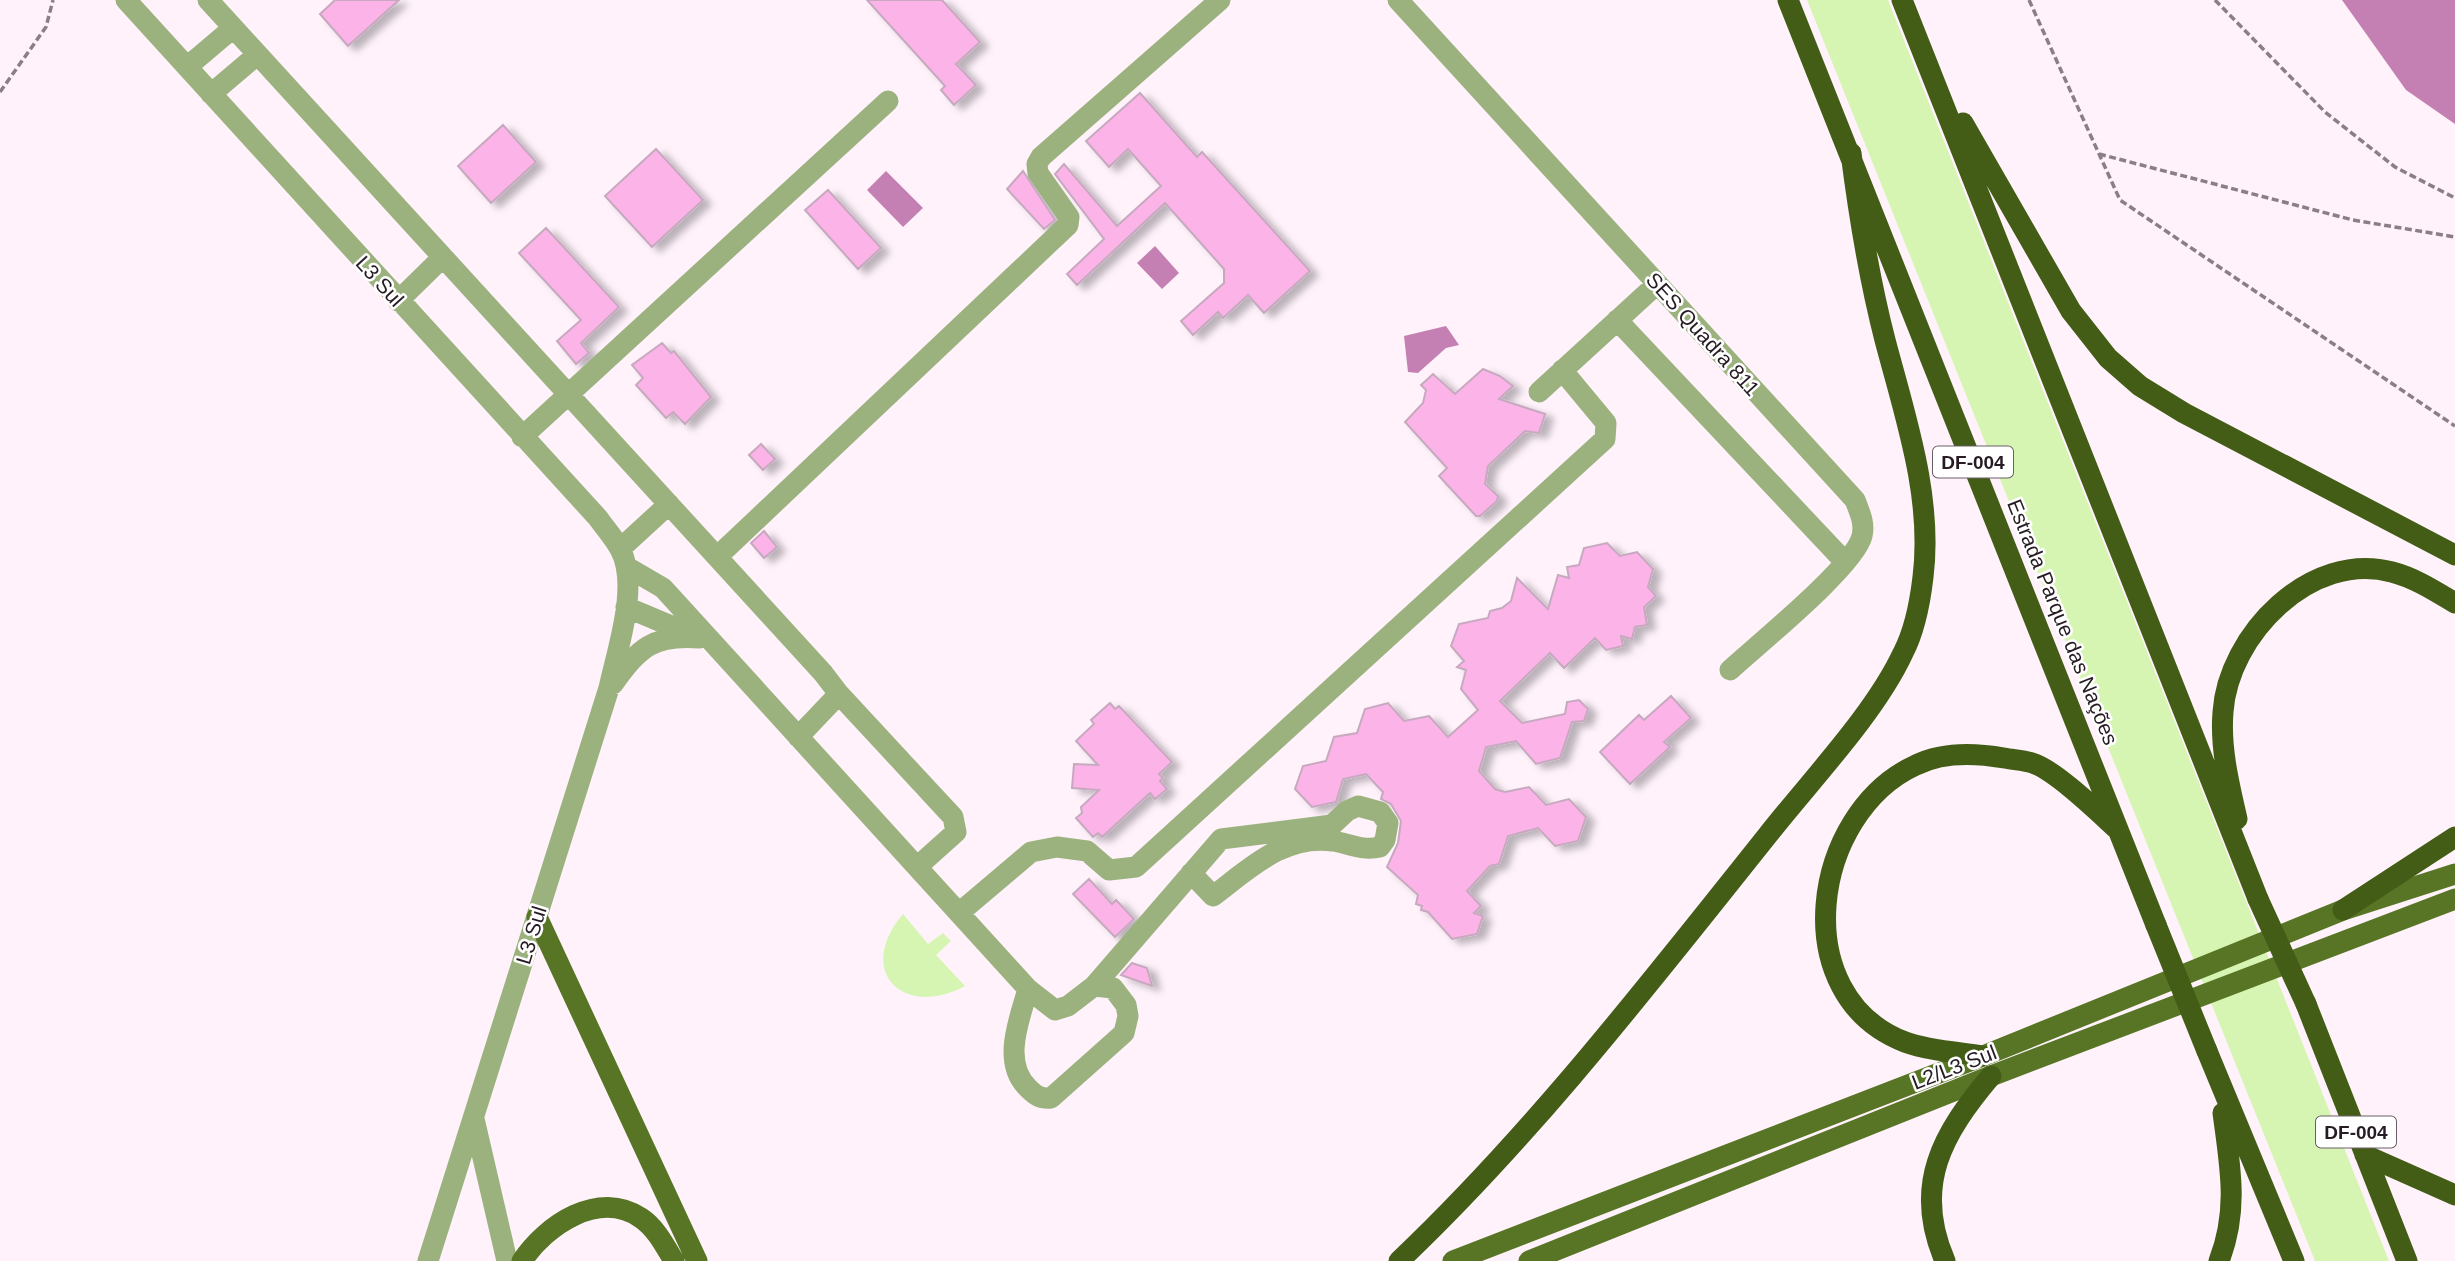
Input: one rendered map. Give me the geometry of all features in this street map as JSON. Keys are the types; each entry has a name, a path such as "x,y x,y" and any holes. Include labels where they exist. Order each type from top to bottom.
{"highway":[{"name":"Estrada Parque das Nações","path":"1788,0 2218,1080 2294,1261"},
{"name":"DF-004","path":"1902,0 2254,889 2305,1004 2407,1261"},
{"path":"1923,51 2036,254 2071,311 2108,358 2140,386 2184,413 2455,555"},
{"path":"1399,1261 1481,1181 1682,942 1879,695 1904,652 1918,610 1924,574 1924,513 1912,440 1863,239 1851,153"},
{"path":"2254,889 2224,751 2223,710 2232,676 2253,633 2279,602 2318,578 2354,569 2391,571 2428,586 2455,603"},
{"path":"1983,1056 1905,1042 1879,1028 1862,1014 1835,974 1825,928 1827,888 1839,847 1856,816 1883,787 1916,764 1974,752 2036,764 2120,831"},
{"path":"2343,910 2455,837"},
{"path":"1945,1261 1932,1211 1937,1158 1958,1115 1992,1076"},
{"path":"2218,1080 2234,1193 2231,1223 2219,1261"},
{"path":"2365,1155 2455,1195"}],"main road":[{"name":"L2/L3 Sul","path":"1452,1261 1983,1056 2343,910 2455,874"},
{"name":"L2/L3 Sul","path":"1529,1261 1992,1076 2455,899"},
{"path":"537,917 697,1261"},
{"path":"522,1261 536,1240 561,1221 596,1209 622,1209 643,1219 662,1240 674,1261"}],"street":[{"name":"L3 Sul","path":"126,0 598,518 623,558 663,588 707,640 1028,989 1055,1010 1068,1006 1094,986"},
{"path":"208,0 953,817 956,832 918,867"},
{"path":"717,557 1068,225 1069,217 1038,173 1037,164 1041,158 1220,0"},
{"name":"SES Quadra 811","path":"1398,0 1855,500 1864,523 1862,540 1811,598 1730,670"},
{"path":"187,67 233,29"},
{"path":"211,94 257,55"},
{"path":"522,437 888,101"},
{"path":"398,301 443,257"},
{"path":"1539,392 1657,284"},
{"path":"1617,320 1845,562"},
{"path":"959,913 1031,852 1056,848 1087,851 1109,870 1136,867 1147,858 1605,439 1606,423 1562,370"},
{"path":"623,558 669,504"},
{"name":"L3 Sul","path":"428,1261 609,688 626,607 623,558"},
{"name":"L3 Sul","path":"626,607 707,640"},
{"path":"609,688 641,649 650,643 673,638 707,640"},
{"path":"798,737 839,694"},
{"path":"1094,986 1221,839 1277,839 1333,833"},
{"path":"1191,873 1213,896 1277,839"},
{"path":"1028,989 1013,1052 1024,1084 1036,1096 1044,1098 1058,1095 1124,1033 1127,1025 1126,1005 1113,988 1094,986"},
{"path":"474,1117 507,1261"}],"path":[{"path":"0,92 46,27 53,0"},
{"path":"2029,0 2120,200 2455,426"},
{"path":"2215,0 2325,112 2395,167 2455,198"},
{"path":"2099,154 2353,220 2455,237"}],"green space":[{"path":"1807,0 1888,0 2389,1261 2315,1261"},
{"path":"903,914 928,944 943,933 951,941 936,955 965,986 943,995 923,997 906,993 893,984 885,971 883,954 889,935"}],"shaded area":[{"path":"2342,0 2455,0 2455,124 2406,90"},
{"path":"886,171 923,208 903,227 867,190"},
{"path":"1155,246 1179,273 1162,289 1137,263"},
{"path":"1446,326 1459,345 1446,348 1418,373 1408,372 1404,336"}],"building":[{"path":"335,0 399,0 348,46 320,14"},
{"path":"867,0 942,0 980,42 956,64 976,85 954,105 941,90 945,86"},
{"path":"1140,93 1197,157 1202,152 1310,271 1264,313 1248,295 1223,318 1218,312 1193,335 1181,321 1224,283 1224,269 1165,203 1077,285 1067,274 1104,239 1055,174 1064,164 1117,226 1161,186 1128,149 1109,167 1086,141"},
{"path":"503,125 536,162 491,203 458,166"},
{"path":"656,149 703,200 652,247 605,196"},
{"path":"1023,171 1055,220 1044,229 1007,189"},
{"path":"828,190 881,248 858,269 805,210"},
{"path":"546,228 619,307 581,343 589,353 576,364 557,341 581,320 519,253"},
{"path":"662,343 671,353 674,351 711,397 685,424 673,412 666,418 636,385 643,378 632,365"},
{"path":"1483,369 1500,376 1513,386 1499,399 1545,414 1539,433 1525,431 1488,466 1485,484 1498,496 1497,501 1480,516 1476,516 1439,476 1447,468 1405,422 1423,403 1426,390 1421,385 1433,374 1455,394"},
{"path":"761,444 775,459 763,470 749,455"},
{"path":"764,531 777,547 764,558 751,543"},
{"path":"1607,543 1620,556 1637,552 1653,569 1648,587 1656,596 1644,607 1647,625 1635,627 1632,639 1621,636 1623,646 1606,650 1595,638 1564,668 1550,653 1500,701 1522,723 1565,714 1567,702 1579,700 1588,709 1584,721 1572,722 1560,758 1536,764 1516,741 1486,747 1479,771 1495,789 1505,792 1529,787 1546,805 1569,799 1586,817 1578,841 1555,846 1538,828 1508,836 1499,864 1490,866 1467,891 1481,906 1474,913 1483,916 1477,934 1452,939 1428,912 1421,910 1422,906 1416,904 1418,895 1387,867 1398,843 1401,821 1391,804 1381,799 1383,792 1366,774 1343,779 1336,802 1312,807 1295,789 1303,766 1326,761 1334,737 1357,733 1365,709 1388,703 1404,721 1429,716 1448,737 1478,710 1461,689 1466,670 1457,667 1464,661 1451,646 1459,624 1488,618 1490,611 1502,608 1511,601 1517,578 1548,609 1558,575 1569,578 1567,567 1579,565 1584,548"},
{"path":"1671,696 1691,718 1664,742 1670,747 1630,784 1600,752 1639,715 1644,720"},
{"path":"1110,703 1115,709 1119,706 1172,762 1159,774 1163,778 1160,781 1167,789 1155,799 1150,793 1102,837 1098,833 1093,837 1076,818 1082,813 1081,807 1099,790 1072,788 1074,764 1098,765 1076,741 1094,724 1091,720"},
{"path":"1089,879 1112,904 1116,900 1134,919 1115,937 1073,894"},
{"path":"1132,963 1147,968 1152,986 1121,975"}]}
